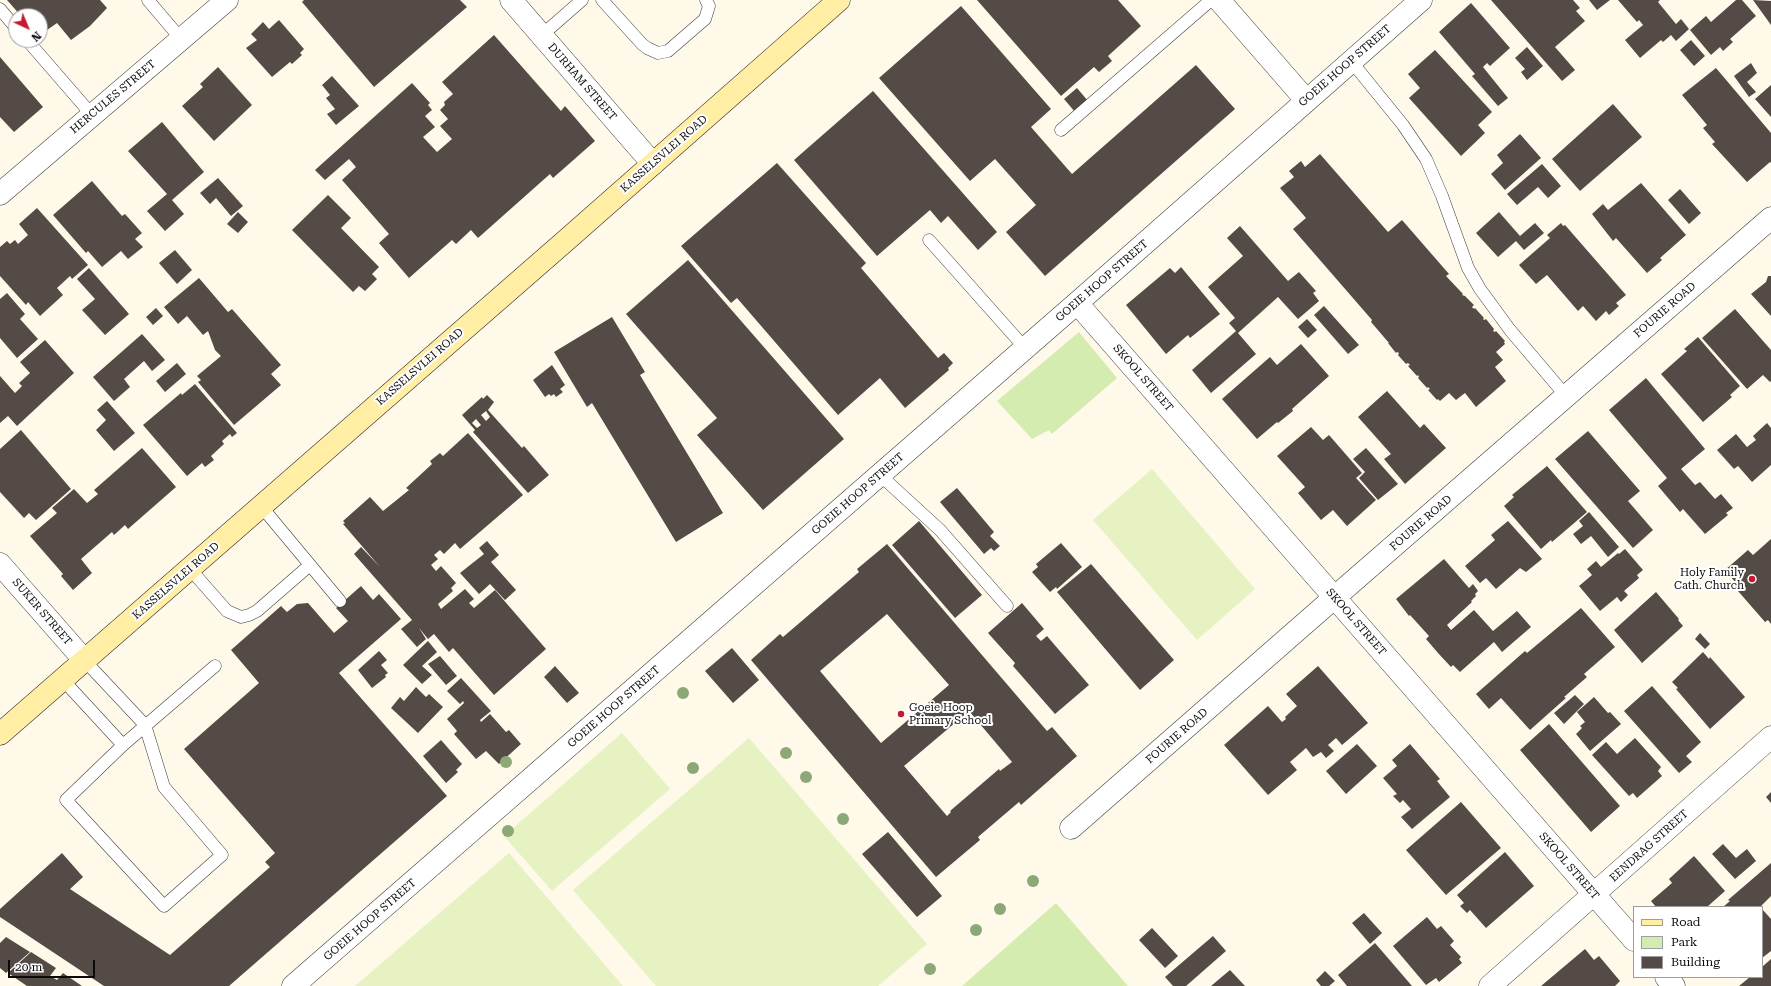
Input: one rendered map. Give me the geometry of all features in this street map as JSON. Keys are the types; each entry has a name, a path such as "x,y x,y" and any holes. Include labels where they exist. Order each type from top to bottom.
{"street":[{"name":"HERCULES STREET","path":"0,194 227,0"},
{"name":"DURHAM STREET","path":"511,0 653,164"},
{"name":"KASSELSVLEI ROAD","path":"0,734 840,0"},
{"path":"1219,0 1306,100"},
{"name":"GOEIE HOOP STREET","path":"293,986 1078,303 1421,0"},
{"name":"FOURIE ROAD","path":"1071,828 1771,218"},
{"name":"SKOOL STREET","path":"1078,303 1633,939"},
{"name":"SUKER STREET","path":"0,564 85,661"},
{"name":"EENDRAG STREET","path":"1490,986 1771,738"},
{"path":"1667,978 1674,986"}],"lane":[{"path":"148,0 181,39"},
{"path":"542,35 582,0"},
{"path":"602,0 642,44 658,53 668,51 705,19 709,6 706,0"},
{"path":"1061,130 1212,0"},
{"path":"0,9 8,18"},
{"path":"34,48 92,115"},
{"path":"1351,61 1403,125 1426,159 1442,196 1468,268 1480,289 1510,330 1566,396"},
{"path":"929,240 1025,348"},
{"path":"880,475 940,530 1007,606"},
{"path":"261,506 340,601"},
{"path":"190,569 227,611 242,617 257,611 310,565"},
{"path":"85,661 146,725 164,787 222,855 164,906 66,800 123,745 146,725 215,666"},
{"path":"63,680 123,745"}],"green space":[{"path":"1079,332 1117,378 1052,434 1049,430 1032,439 997,401"},
{"path":"1152,469 1255,589 1197,640 1093,520"},
{"path":"622,733 670,789 552,891 504,836"},
{"path":"749,738 927,944 878,986 656,986 573,890"},
{"path":"509,853 623,986 355,986"},
{"path":"1056,903 1128,986 962,986"}],"building":[{"path":"7,0 100,0 107,8 90,26 71,40 57,23 48,29 48,8 14,8"},
{"path":"304,0 460,0 467,7 374,87 302,2"},
{"path":"977,0 1118,0 1141,26 1108,56 1112,61 1099,72 1094,67 1061,96"},
{"path":"1491,0 1573,0 1580,8 1576,11 1585,21 1555,47 1575,70 1562,81"},
{"path":"1589,0 1610,0 1597,10"},
{"path":"1618,0 1660,0 1658,2 1676,24 1681,19 1689,29 1676,41 1671,35 1663,42 1661,40 1640,58 1625,40 1643,25 1639,20 1637,22"},
{"path":"1736,0 1742,0 1756,16 1730,39 1733,42 1723,51 1720,47 1711,55 1690,30 1706,16 1711,22"},
{"path":"1753,0 1771,1 1771,25"},
{"path":"1471,3 1510,48 1490,66 1487,63 1483,67 1508,98 1498,106 1472,76 1475,74 1439,32"},
{"path":"961,6 1051,109 1031,127 1072,174 1196,65 1235,109 1045,276 1006,232 1036,205 995,159 970,181 879,78"},
{"path":"279,20 304,49 300,53 302,55 292,64 290,62 272,77 246,48 257,40 251,34 263,22 269,29"},
{"path":"494,35 561,111 565,106 595,141 553,178 550,174 478,238 471,230 456,244 452,240 409,278 379,243 389,234 342,180 356,167 349,159 325,180 315,170 412,83 430,103 428,105 432,110 425,116 435,127 423,137 437,152 452,139 440,126 448,119 440,110 445,105 444,102 453,94 442,82"},
{"path":"1691,40 1705,56 1694,66 1680,50"},
{"path":"1527,47 1543,66 1527,80 1521,72 1525,69 1515,58"},
{"path":"1435,50 1492,112 1478,125 1485,133 1461,156 1409,98 1420,88 1408,74"},
{"path":"0,57 43,107 14,132 0,117"},
{"path":"1751,63 1757,73 1747,82 1756,92 1749,97 1734,76"},
{"path":"218,67 252,105 214,141 182,106 203,87 200,84"},
{"path":"1716,68 1771,133 1771,163 1770,162 1747,182 1712,144 1715,142 1703,128 1707,125 1682,95"},
{"path":"332,76 359,106 336,125 327,114 335,109 326,98 330,95 322,85"},
{"path":"1771,85 1771,117 1755,99"},
{"path":"1077,88 1088,101 1075,112 1064,99"},
{"path":"873,91 997,232 978,250 948,216 941,223 930,210 877,256 794,160"},
{"path":"1613,104 1642,137 1580,191 1552,159"},
{"path":"162,122 204,172 172,200 184,214 165,231 147,211 167,194 128,151"},
{"path":"1520,134 1541,158 1505,190 1491,174 1503,163 1497,155"},
{"path":"1320,154 1388,232 1402,220 1449,274 1446,276 1463,294 1462,295 1474,305 1472,307 1474,309 1475,308 1484,320 1486,319 1494,329 1493,331 1496,331 1505,341 1505,344 1496,352 1503,360 1495,367 1506,381 1476,407 1465,393 1456,400 1449,393 1440,401 1438,399 1437,400 1428,390 1430,389 1428,387 1427,388 1418,378 1418,375 1417,376 1408,366 1410,365 1408,363 1406,364 1398,355 1399,353 1396,353 1371,322 1372,320 1293,229 1306,218 1280,188 1294,177 1289,171 1301,161 1305,167"},
{"path":"777,163 866,263 861,268 938,358 944,353 953,363 948,368 949,370 905,408 880,378 838,415 737,298 731,303 681,246"},
{"path":"1542,164 1561,186 1548,198 1538,187 1517,205 1507,194"},
{"path":"218,178 243,206 231,216 216,198 210,204 200,193"},
{"path":"92,181 122,216 125,214 142,233 135,239 143,247 128,259 121,251 102,267 88,251 86,253 53,215"},
{"path":"1641,183 1686,235 1660,258 1662,260 1647,273 1616,238 1613,241 1592,214 1603,204 1608,210"},
{"path":"1680,189 1701,213 1689,224 1668,200"},
{"path":"328,195 351,218 341,228 379,267 372,274 377,279 365,291 359,286 353,292 292,230"},
{"path":"37,208 88,265 72,279 70,276 57,288 63,295 40,316 28,302 26,305 0,276 0,247 7,241 10,244 15,240 18,244 28,235 19,224"},
{"path":"238,212 248,222 238,233 227,224"},
{"path":"1499,212 1520,236 1535,223 1544,233 1524,250 1516,241 1498,257 1476,233"},
{"path":"1561,223 1563,226 1565,225 1626,295 1616,303 1619,306 1609,315 1606,311 1596,321 1583,306 1578,311 1547,275 1536,284 1519,265 1550,238 1547,235"},
{"path":"1240,226 1288,281 1299,272 1316,291 1313,293 1319,301 1298,319 1278,297 1238,333 1256,354 1211,393 1192,370 1236,331 1229,323 1235,318 1208,287 1243,256 1227,238"},
{"path":"175,250 192,270 177,284 159,263"},
{"path":"688,260 844,439 763,510 697,435 717,418 626,314"},
{"path":"1181,267 1220,314 1190,338 1188,335 1166,354 1126,305 1170,268 1175,273"},
{"path":"89,268 129,314 105,335 82,310 95,299 77,279"},
{"path":"1768,276 1771,276 1771,316 1751,294 1766,282"},
{"path":"199,278 228,312 232,309 281,365 271,374 281,385 234,425 198,382 201,380 197,376 221,356 215,350 208,331 203,335 187,316 178,324 164,307"},
{"path":"7,293 25,314 20,319 38,339 17,358 0,338 0,299"},
{"path":"1324,306 1359,345 1348,354 1314,315"},
{"path":"156,308 163,316 153,325 146,317"},
{"path":"1735,309 1771,350 1770,382 1763,375 1747,389 1702,338"},
{"path":"612,317 645,372 640,375 723,513 676,542 592,403 587,407 554,352"},
{"path":"1307,319 1317,330 1308,338 1298,327"},
{"path":"142,334 165,360 152,371 144,361 124,379 130,387 114,401 93,377"},
{"path":"1698,337 1740,386 1730,395 1732,397 1703,422 1661,374 1687,351 1684,349"},
{"path":"45,340 74,373 17,426 8,416 0,423 0,376 15,393 22,386 19,383 30,373 20,362"},
{"path":"1301,344 1329,376 1292,409 1293,411 1257,439 1222,399 1270,357 1277,365"},
{"path":"177,363 186,374 165,392 156,381"},
{"path":"552,365 565,385 560,389 563,392 556,397 554,394 551,396 549,394 545,397 533,380"},
{"path":"1646,378 1705,449 1681,469 1695,485 1700,482 1715,499 1721,494 1733,508 1726,513 1728,515 1705,534 1683,509 1680,512 1658,486 1667,478 1609,410"},
{"path":"195,384 237,433 232,437 230,434 222,441 224,444 211,456 214,460 205,467 202,463 187,476 143,425 181,393 182,395"},
{"path":"1387,391 1420,428 1424,424 1446,448 1405,484 1384,459 1391,454 1358,417"},
{"path":"487,395 494,402 488,410 522,448 524,446 549,475 528,493 473,432 475,430 462,415 482,397 483,399","holes":["486,411 490,417 486,421 481,415","476,419 481,425 477,428 472,423"]},
{"path":"107,401 135,433 114,451 96,430 106,420 97,410"},
{"path":"1767,423 1771,428 1771,465 1752,482 1738,466 1734,469 1717,450 1736,434 1747,447 1756,440 1753,436"},
{"path":"1311,427 1323,440 1329,435 1362,473 1356,478 1376,500 1347,526 1333,510 1321,520 1298,493 1305,487 1277,456"},
{"path":"21,430 71,489 36,520 29,513 24,518 0,492 0,449"},
{"path":"1588,431 1640,491 1628,501 1653,530 1633,548 1555,459"},
{"path":"468,433 523,495 460,549 455,543 444,554 440,550 434,555 438,559 431,565 436,571 441,566 456,583 451,588 453,591 438,604 441,609 465,589 474,599 469,603 474,608 495,590 546,649 494,695 453,648 449,652 434,634 428,639 419,628 426,639 417,647 401,629 412,620 354,554 361,547 380,567 343,524 345,523 343,521 370,497 383,511 409,490 406,488 432,464 430,461 440,453 443,456"},
{"path":"142,448 176,487 128,529 125,525 114,535 112,532 81,559 92,573 73,590 61,576 63,574 30,536 57,513 52,508 74,489 87,503 98,494 94,490"},
{"path":"1366,448 1398,484 1378,500 1359,478 1365,472 1353,459"},
{"path":"1547,466 1587,512 1552,542 1551,540 1541,549 1504,506 1514,497 1512,495"},
{"path":"957,488 994,532 990,536 1000,546 994,551 991,548 984,554 940,502"},
{"path":"1589,512 1619,547 1608,557 1591,536 1581,544 1573,534 1583,526 1579,521"},
{"path":"919,521 982,595 955,618 892,545"},
{"path":"1508,521 1542,559 1526,572 1520,568 1496,589 1486,578 1480,583 1465,566 1495,540 1491,535"},
{"name":"Holy Family Cath. Church","path":"1771,539 1771,624 1768,620 1765,622 1738,591 1741,589 1725,570 1748,550 1753,555"},
{"path":"487,541 499,555 491,562 516,590 505,600 490,584 479,594 460,573 484,554 479,548"},
{"path":"1061,543 1082,567 1057,589 1056,587 1050,592 1032,572 1038,567 1036,564"},
{"path":"887,544 1047,731 1052,727 1077,756 1021,805 1019,802 978,837 980,840 936,877 751,660 780,634 783,637 859,572 857,569","holes":["887,614 949,685 881,743 820,671","969,711 1012,762 1000,771 999,769 950,811 951,812 947,816 904,766"]},
{"path":"1625,549 1643,570 1637,575 1639,578 1624,591 1628,595 1621,602 1617,597 1600,611 1579,586 1592,575 1587,569 1596,561 1601,567"},
{"path":"1444,559 1469,588 1473,584 1478,591 1475,594 1476,596 1471,601 1472,602 1447,625 1451,630 1474,610 1493,631 1517,611 1531,627 1502,652 1494,642 1460,672 1453,665 1451,667 1438,653 1426,639 1429,636 1410,615 1409,616 1396,599"},
{"path":"1091,564 1174,660 1140,690 1057,592"},
{"path":"361,586 373,600 379,594 401,619 339,673 447,796 229,986 104,986 0,917 0,909 62,853 83,877 70,889 170,955 270,867 265,862 275,853 184,749 259,683 231,650 281,606 287,612 297,604 308,603 334,633 348,621 336,608"},
{"path":"1656,592 1679,619 1678,620 1683,626 1642,663 1614,630"},
{"path":"1022,603 1044,629 1036,636 1041,641 1047,636 1089,685 1055,714 1013,666 1015,663 988,633"},
{"path":"1581,608 1615,647 1584,674 1587,677 1530,730 1501,698 1489,709 1476,694 1525,651 1527,653"},
{"path":"1700,633 1710,644 1705,649 1695,639"},
{"path":"428,641 437,652 422,666 432,675 422,684 403,665"},
{"path":"732,648 759,680 733,703 705,671"},
{"path":"379,651 387,660 381,665 388,673 385,675 386,677 372,688 358,670"},
{"path":"1703,652 1709,659 1710,657 1745,697 1710,729 1676,689 1678,688 1672,682"},
{"path":"440,656 457,676 446,685 428,664"},
{"path":"555,666 579,693 567,703 544,677"},
{"path":"1318,666 1368,723 1342,745 1336,738 1328,745 1334,751 1326,758 1321,752 1313,757 1306,748 1290,762 1297,770 1268,795 1224,745 1268,706 1282,722 1286,719 1285,717 1297,706 1286,694"},
{"path":"461,678 491,711 480,720 481,722 490,714 506,732 509,730 521,744 499,764 486,751 476,759 454,734 457,731 447,719 464,703 463,701 460,704 447,691"},
{"path":"1652,686 1701,742 1686,756 1692,762 1679,773 1624,711"},
{"path":"416,687 426,697 429,694 443,707 418,733 391,708 400,697 404,701"},
{"path":"1575,695 1584,704 1564,724 1554,713"},
{"path":"1594,697 1608,713 1610,712 1621,724 1590,751 1576,734 1582,728 1580,726 1585,722 1577,712"},
{"path":"1549,724 1620,806 1591,832 1520,750"},
{"path":"1635,738 1661,767 1658,771 1662,776 1637,798 1633,793 1629,796 1592,755 1606,742 1617,754"},
{"path":"441,740 462,764 456,770 458,772 446,783 423,756"},
{"path":"1357,744 1377,766 1346,794 1326,771"},
{"path":"1410,744 1440,779 1437,781 1450,797 1412,829 1401,817 1411,809 1403,800 1400,803 1393,796 1397,794 1383,778 1397,766 1392,760"},
{"path":"1771,792 1771,803 1766,797"},
{"path":"1461,802 1501,848 1446,895 1406,850"},
{"path":"888,832 942,896 917,917 862,854"},
{"path":"1723,844 1736,858 1747,849 1756,861 1735,879 1712,854"},
{"path":"1505,852 1534,886 1486,928 1470,910 1467,913 1460,906 1464,903 1457,895"},
{"path":"1694,856 1725,891 1708,906 1655,906 1651,901 1672,883 1669,879"},
{"path":"1771,863 1771,896 1761,906 1724,906 1730,901 1728,900"},
{"path":"1763,910 1771,919 1771,951 1763,957"},
{"path":"1364,913 1382,933 1370,944 1352,923"},
{"path":"1427,917 1437,929 1441,926 1454,941 1450,945 1461,957 1459,959 1462,963 1439,982 1436,978 1426,985 1393,946"},
{"path":"1152,928 1178,956 1165,968 1139,940"},
{"path":"1213,936 1226,951 1186,986 1173,986 1165,977"},
{"path":"6,937 30,952 6,973 0,968 0,943"},
{"path":"1375,943 1412,986 1347,986 1338,975"},
{"path":"1585,949 1594,960 1599,956 1620,981 1615,986 1541,986"},
{"path":"31,952 56,968 50,976 57,980 63,973 82,986 27,986 8,973"},
{"path":"1771,959 1771,986 1739,986 1749,978 1763,978 1763,966"},
{"path":"1230,970 1245,986 1211,986"},
{"path":"1325,971 1335,981 1329,986 1321,986 1316,980"}],"place":[{"name":"Holy Family Cath. Church","path":"1752,579"},
{"name":"Goeie Hoop Primary School","path":"901,714"}]}
